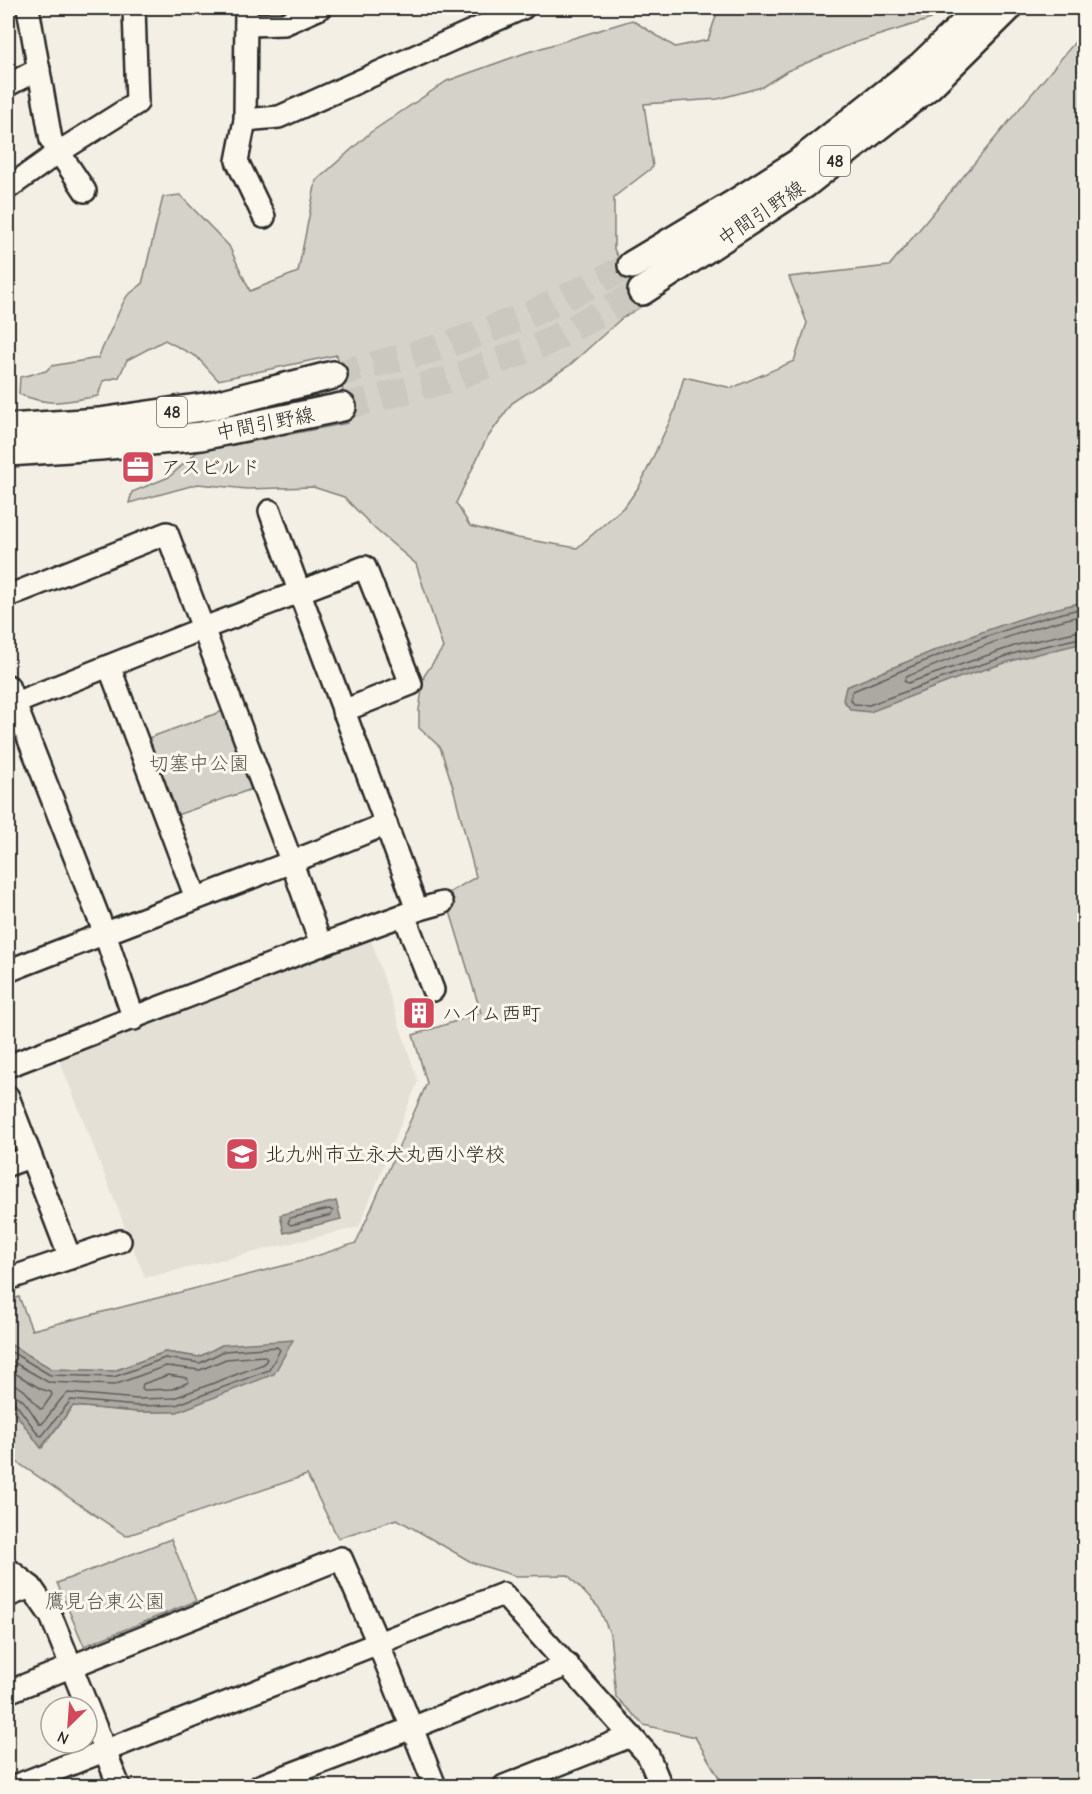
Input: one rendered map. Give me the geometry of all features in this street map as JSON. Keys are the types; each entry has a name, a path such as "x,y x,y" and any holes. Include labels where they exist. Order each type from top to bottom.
{"main road":[{"name":"中間引野線","path":"632,265 735,204 798,163 922,65 981,8"},
{"name":"中間引野線","path":"642,291 805,184 929,86 1008,8"},
{"name":"中間引野線","path":"8,428 99,422 211,406 333,375"},
{"name":"中間引野線","path":"8,452 201,436 342,407"}],"street":[{"path":"28,8 51,140 86,191"},
{"path":"8,188 59,152 137,103 134,8"},
{"path":"264,217 237,161 245,120 246,16 284,24 321,8"},
{"path":"245,120 279,117 523,8"},
{"path":"8,85 39,69"},
{"path":"270,512 386,824 433,990"},
{"path":"8,596 167,533 321,945"},
{"path":"134,1019 105,934 10,698 109,666 365,567 411,684 343,711"},
{"path":"109,666 196,898"},
{"path":"8,969 292,863 386,824"},
{"path":"8,1066 321,945 410,912 442,903"},
{"path":"8,1097 70,1258"},
{"path":"8,1166 30,1157"},
{"path":"8,1279 120,1241"},
{"path":"8,1692 341,1558 378,1643 435,1786"},
{"path":"8,1569 31,1587 51,1616 119,1786"},
{"path":"8,1596 31,1587"},
{"path":"15,1786 503,1594 648,1755 661,1786"},
{"path":"260,1786 568,1665"},
{"path":"504,1786 631,1736"}],"shaded area":[{"name":"北九州市立永犬丸西小学校","path":"371,940 418,1081 359,1227 145,1278 58,1056"}],"green space":[{"path":"717,8 944,8 931,19 854,43 787,71 762,87 718,99 644,104 653,167 614,197 614,249 642,306 622,318 570,365 512,403 486,440 456,503 470,526 518,538 577,548 626,505 640,485 674,412 684,377 732,388 794,361 807,323 789,277 889,266 1084,31 1084,1786 724,1786 695,1737 644,1725 616,1697 610,1634 599,1608 568,1575 516,1576 473,1563 397,1519 338,1538 307,1475 126,1536 8,1456 8,1403 42,1448 73,1406 138,1412 177,1411 222,1345 199,1357 165,1352 114,1371 51,1369 8,1343 8,1301 19,1297 32,1330 298,1262 356,1243 427,1083 413,1035 481,1013 445,895 476,877 453,787 440,747 419,728 424,676 443,648 416,564 375,529 344,497 313,487 247,489 198,484 129,503 132,492 169,477 197,452 348,423 337,355 218,380 197,357 165,340 127,360 119,377 103,381 98,396 58,402 40,401 19,394 20,377 46,371 51,366 98,358 127,296 142,284 163,197 180,195 229,246 250,291 298,272 316,181 371,132 447,81 525,53 632,20 675,47 708,40"},
{"name":"切塞中公園","path":"226,710 255,788 171,817 143,740"},
{"name":"鷹見台東公園","path":"171,1539 196,1601 84,1646 57,1583"}],"water":[{"path":"1084,602 1084,643 1021,658 961,677 870,712 851,710 843,700 846,687 934,651 1023,618"},
{"path":"336,1201 341,1219 284,1233 280,1215"},
{"path":"293,1340 274,1374 177,1412 138,1412 73,1406 41,1448 8,1403 8,1343 52,1369 114,1371 165,1352 199,1357 222,1345"}],"tunnel":[{"path":"333,375 442,347 533,313 632,265"},
{"path":"342,407 450,379 543,344 642,291"}],"place":[{"name":"アスビルド","path":"138,467"},
{"name":"ハイム西町","path":"419,1013"},
{"name":"北九州市立永犬丸西小学校","path":"242,1154"}]}
